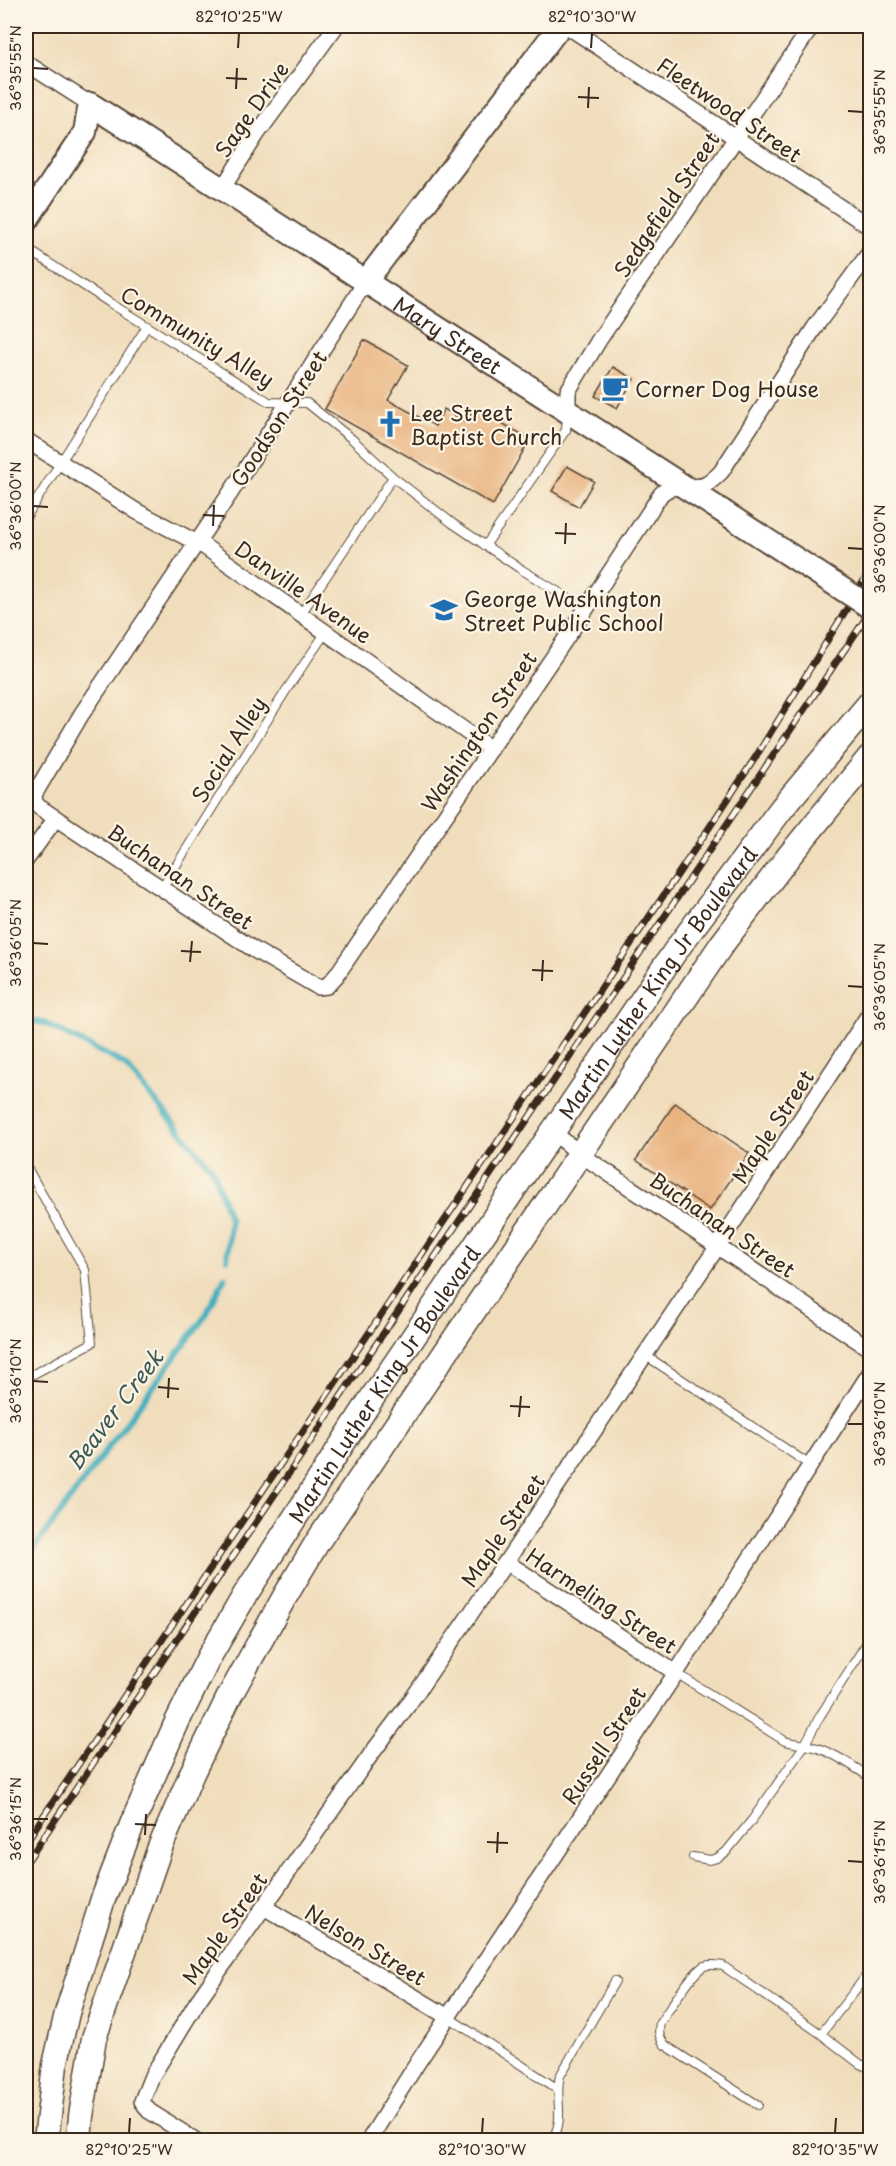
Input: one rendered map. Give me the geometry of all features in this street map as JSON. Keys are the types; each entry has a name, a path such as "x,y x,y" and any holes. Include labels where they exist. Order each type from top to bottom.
{"main road":[{"name":"Goodson Street","path":"366,281 560,26"},
{"name":"Mary Street","path":"90,104 686,486 870,607"},
{"path":"26,221 85,132 90,104"},
{"name":"Martin Luther King Jr Boulevard","path":"46,2140 55,2065 66,2013 104,1899 137,1812 209,1657 245,1595 370,1401 676,950 782,808 870,703"},
{"name":"Martin Luther King Jr Boulevard","path":"79,2140 88,2067 102,2016 159,1850 192,1773 229,1697 284,1598 318,1541 722,944 789,856 870,757"}],"street":[{"name":"Sage Drive","path":"222,189 257,134 336,26"},
{"name":"Fleetwood Street","path":"567,26 870,227"},
{"name":"Sedgefield Street","path":"568,411 568,391 599,340 812,26"},
{"name":"Mary Street","path":"26,63 90,104"},
{"name":"Washington Street","path":"284,968 318,987 327,986 336,976 586,609 661,494 672,488 704,485 721,472 815,327 870,252"},
{"name":"Goodson Street","path":"56,818 35,803 36,789 81,715 197,543 366,281"},
{"name":"Danville Avenue","path":"26,440 136,512 197,543 326,631 491,749"},
{"path":"26,860 56,818"},
{"name":"Buchanan Street","path":"56,818 284,968"},
{"name":"Maple Street","path":"195,2140 149,2111 142,2101 159,2063 197,2002 408,1705 506,1562 718,1246 870,1013"},
{"name":"Buchanan Street","path":"553,1132 580,1154 870,1349"},
{"name":"Russell Street","path":"369,2140 676,1673 870,1372"},
{"name":"Harmeling Street","path":"506,1562 676,1673"},
{"name":"Nelson Street","path":"264,1907 448,2017"}],"lane":[{"name":"Community Alley","path":"26,248 269,402 307,403 352,439 393,477 452,523 586,609"},
{"path":"26,517 147,326"},
{"path":"485,546 566,430 568,411"},
{"path":"301,614 393,477"},
{"name":"Social Alley","path":"162,888 286,688 326,631"},
{"path":"26,1166 85,1270 92,1343 26,1378"},
{"path":"645,1355 810,1465"},
{"path":"693,1857 710,1860 726,1852 752,1820 804,1746 820,1716 870,1638"},
{"path":"676,1673 785,1741 811,1746 837,1756 870,1777"},
{"path":"758,2105 660,2039 658,2032 660,2023 696,1972 705,1966 723,1966 861,2064 870,2068"},
{"path":"821,2034 870,1971"},
{"path":"552,2140 560,2121 558,2089 560,2076 615,1980"},
{"path":"448,2017 558,2089"}],"building":[{"name":"Lee Street Baptist Church","path":"364,340 408,365 388,400 435,426 444,409 466,422 475,408 530,439 493,505 325,409"},
{"name":"Corner Dog House","path":"613,367 634,379 617,408 595,396"},
{"path":"567,466 594,481 579,507 552,491"},
{"path":"675,1103 749,1153 710,1210 636,1160"}],"waterway":[{"name":"Beaver Creek","path":"26,1020 44,1023 124,1064 213,1170 230,1221 227,1259"},
{"name":"Beaver Creek","path":"26,1559 206,1315 225,1277"}],"railway":[{"path":"26,1842 709,828 755,758 870,571"},
{"path":"26,1863 870,612"}],"place":[{"name":"Corner Dog House","path":"615,388"},
{"name":"Lee Street Baptist Church","path":"390,424"},
{"name":"George Washington Street Public School","path":"444,610"}]}
